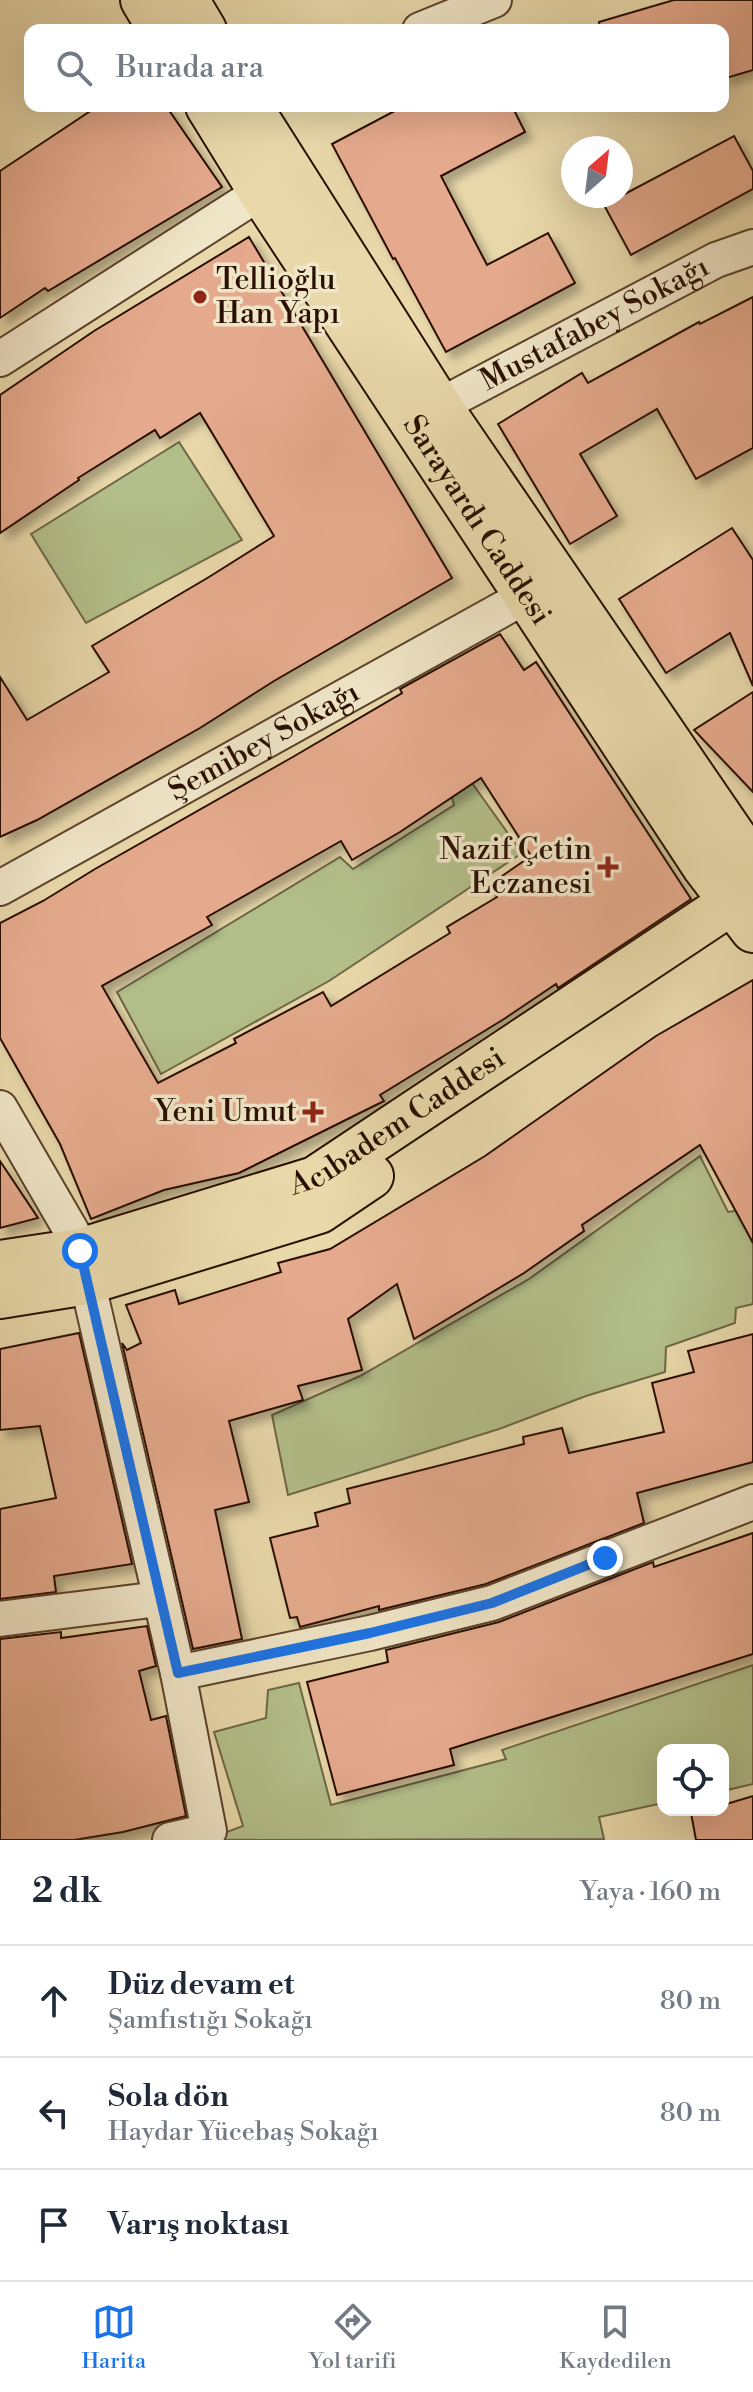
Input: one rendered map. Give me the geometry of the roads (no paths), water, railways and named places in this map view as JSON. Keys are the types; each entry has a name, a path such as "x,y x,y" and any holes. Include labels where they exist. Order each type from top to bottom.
{"main road":[{"path":"143,0 157,24"},
{"path":"186,0 200,24"},
{"name":"Sarayardı Caddesi","path":"242,112 261,192 528,595 748,914"},
{"name":"Sarayardı Caddesi","path":"244,112 439,406 735,823 753,865"},
{"name":"Acıbadem Caddesi","path":"0,1296 84,1266 319,1211 687,964 748,914"},
{"name":"Acıbadem Caddesi","path":"0,1263 84,1266"}],"street":[{"path":"435,24 494,0"},
{"path":"0,359 261,192"},
{"name":"Mustafabey Sokağı","path":"439,406 716,260 753,247"},
{"name":"Şemibey Sokağı","path":"0,888 528,595"},
{"path":"0,1108 72,1232 84,1266 178,1673 209,1831 170,1840"},
{"path":"178,1673 370,1633 492,1603 753,1502"},
{"path":"0,1619 159,1599"}],"place":[{"name":"Tellioğlu Han Yapı","path":"200,297"},
{"name":"Nazif Çetin Eczanesi","path":"608,867"},
{"name":"Yeni Umut","path":"313,1112"}]}
